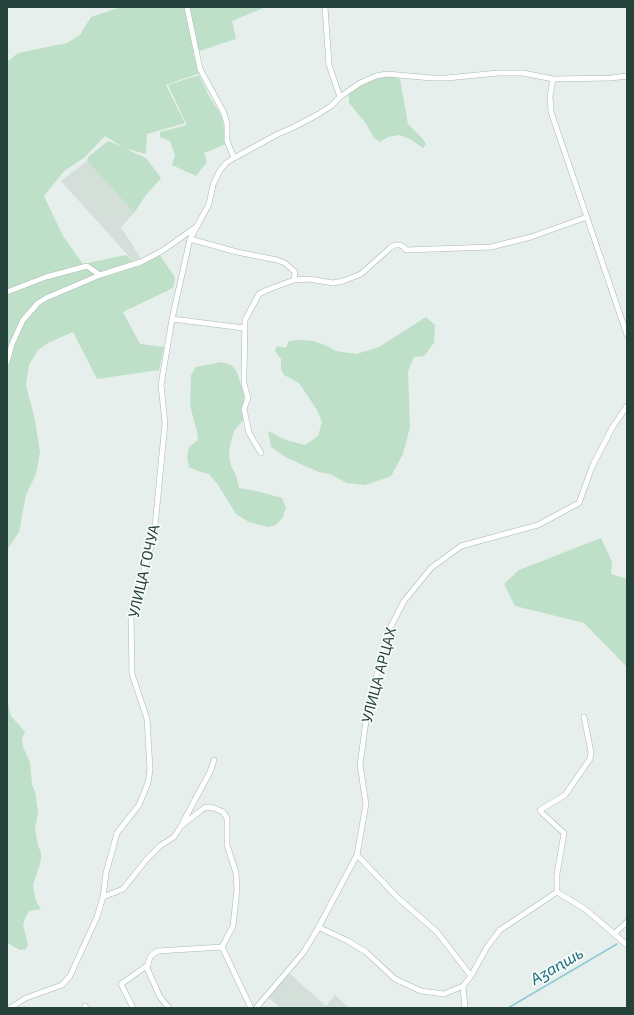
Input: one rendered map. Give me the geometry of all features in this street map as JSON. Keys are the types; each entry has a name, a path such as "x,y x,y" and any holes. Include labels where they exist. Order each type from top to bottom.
{"street":[{"path":"186,7 200,69 224,113 227,124 227,141 234,158"},
{"path":"325,7 329,65 340,97"},
{"name":"УЛИЦА ГОЧУА","path":"10,1008 26,998 62,985 70,976 97,917 103,897 106,873 117,833 139,805 148,783 150,769 147,719 132,674 131,614 152,540 156,516 164,423 161,384 172,320 190,239 209,204 213,185 219,172 226,162 278,134 318,115 360,82 376,76 387,74 447,78 498,73 523,73 553,79 611,78 627,76"},
{"path":"553,79 550,96 551,112 627,335"},
{"path":"260,453 249,433 244,409 248,398 244,384 244,328 247,314 259,294 294,280 309,279 332,283 343,281 361,274 395,245 400,245 406,250 491,247 531,237 587,218"},
{"path":"7,362 12,344 23,320 38,303 46,298 100,275 141,262 162,251 198,225"},
{"path":"190,239 237,252 271,258 285,263 295,272 294,280"},
{"path":"7,292 46,277 88,266 100,275"},
{"path":"172,320 244,328"},
{"name":"УЛИЦА АРЦАХ","path":"256,1008 303,953 357,855 366,804 360,765 367,713 388,632 404,601 431,568 461,546 538,525 579,503 592,467 612,428 627,406"},
{"path":"557,892 557,874 564,834 540,810 564,795 590,759 591,752 584,717"},
{"path":"103,897 123,889 147,859 160,846 174,836 210,772 214,760"},
{"path":"181,826 206,807 214,808 223,812 227,818 227,845 236,873 237,889 234,904 235,913 233,926 222,947"},
{"path":"357,855 398,898 437,932 471,976"},
{"path":"557,892 585,909 615,933 627,945"},
{"path":"318,927 348,941 366,952 395,978 421,991 444,994 463,986 471,976 487,947 500,930 557,892"},
{"path":"615,933 627,922"},
{"path":"169,1008 160,997 147,968 150,957 158,951 222,947"},
{"path":"222,947 251,1008"},
{"path":"133,1008 121,984 148,965"},
{"path":"463,986 465,1008"}],"shaded area":[{"path":"87,161 134,213 121,227 141,259 134,262 61,181"},
{"path":"289,973 326,1006 335,995 349,1008 280,1008 268,997"}],"green space":[{"path":"121,7 266,7 232,21 236,39 193,53 200,73 166,85 185,123 147,134 146,154 124,148 146,158 161,178 146,195 134,213 87,161 88,157 108,141 121,146 105,136 85,157 64,171 44,196 63,236 83,264 126,255 137,266 159,254 175,277 173,288 123,312 140,344 164,347 159,370 97,379 73,332 48,343 38,350 29,365 26,385 35,420 40,452 36,474 26,495 19,532 7,550 7,62 18,53 67,43 80,35 91,17"},
{"path":"199,75 209,96 221,115 225,131 226,144 204,153 207,162 196,176 172,165 175,155 170,141 160,137 160,132 187,125 168,85"},
{"path":"389,76 400,79 408,124 423,139 426,144 423,148 410,139 399,135 388,137 380,142 374,138 367,125 349,103 349,94 365,83"},
{"path":"426,317 435,325 434,343 424,356 414,357 408,371 410,427 403,454 391,476 365,485 347,483 330,474 319,472 287,458 271,447 268,431 286,440 305,445 318,436 322,422 317,410 299,383 284,375 281,369 281,359 275,351 277,346 286,348 289,341 313,341 336,351 356,354 379,347"},
{"path":"221,362 231,365 236,370 244,397 242,412 244,419 234,431 230,446 229,455 231,466 236,475 239,488 282,498 286,508 283,517 276,525 268,527 249,522 236,514 218,485 209,474 189,467 187,457 189,447 198,440 190,406 191,375 196,367"},
{"path":"601,538 612,562 611,574 627,579 627,667 584,623 515,606 504,584 519,570"},
{"path":"7,699 11,716 25,732 22,739 23,747 30,762 32,785 35,791 38,812 35,828 38,846 41,852 41,860 33,885 36,901 41,909 29,911 25,918 23,925 28,944 26,949 20,950 7,943"}],"waterway":[{"name":"Аӡаԥшь","path":"508,1008 617,944"}]}
